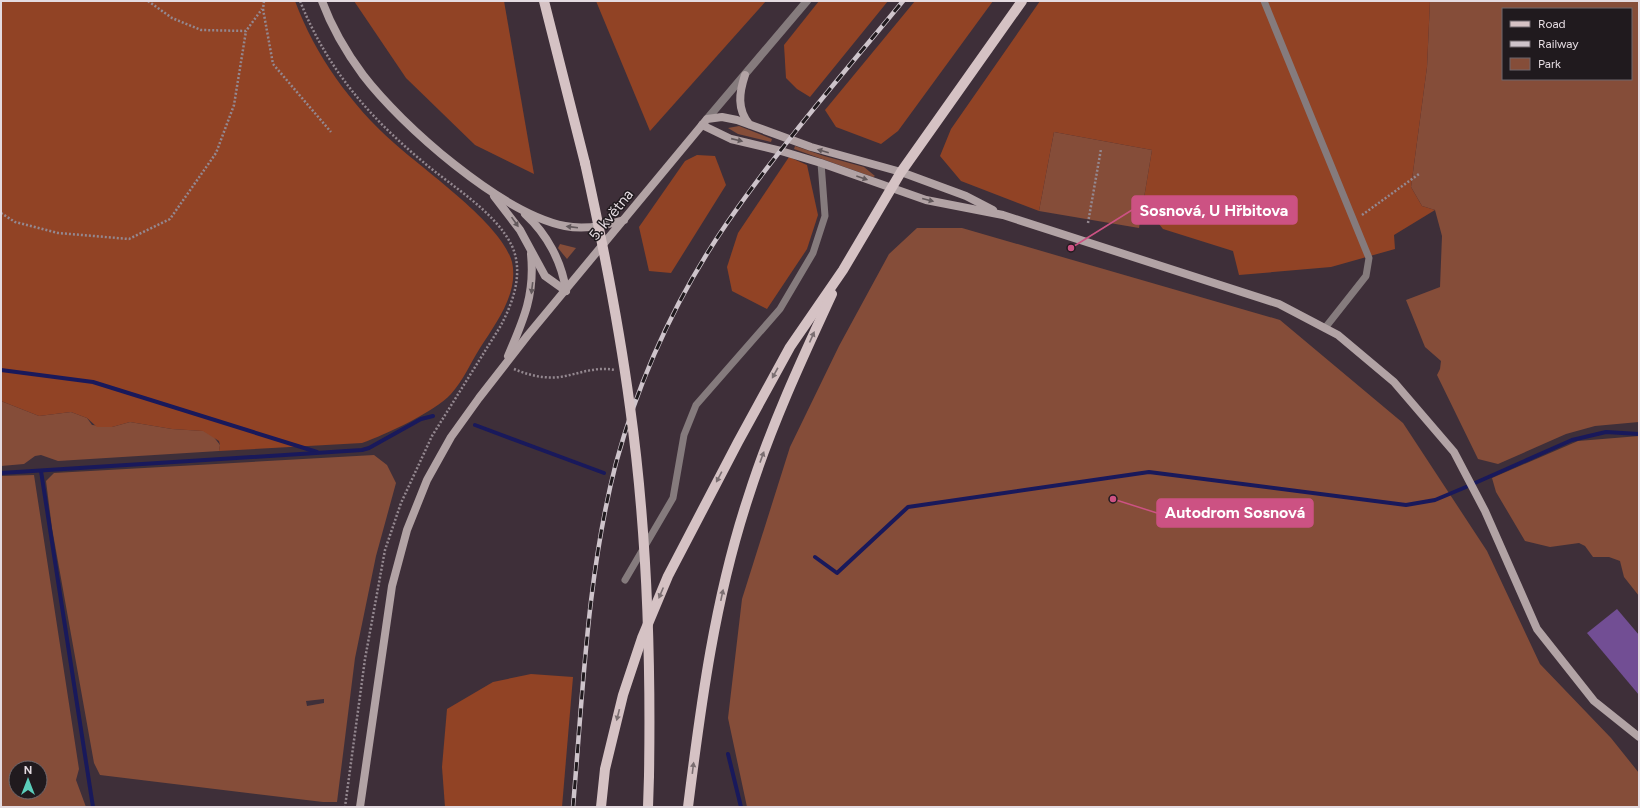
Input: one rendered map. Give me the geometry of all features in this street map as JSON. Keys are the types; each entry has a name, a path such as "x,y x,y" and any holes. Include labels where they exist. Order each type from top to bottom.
{"main road":[{"path":"544,1 585,163 606,260 630,408 645,557 650,688 648,807"},
{"path":"601,807 605,769 623,695 642,638 668,576 790,347 843,270 901,172 1022,1"},
{"path":"688,807 704,688 714,634 727,572 747,499 783,401 843,270"}],"street":[{"path":"322,1 341,43 377,91 431,144 490,192 518,208 554,223 579,228 602,226 624,220"},
{"name":"5. května","path":"360,807 396,566 416,504 442,451 504,365 704,122 807,1"},
{"path":"745,75 740,90 740,106 744,117 750,125"},
{"path":"704,122 722,117 750,125 811,147 901,172 966,196 1003,215"},
{"path":"704,122 731,139 781,151 821,163 926,200 1003,215 1279,304 1338,335 1394,382 1454,452 1485,511 1537,629 1594,701 1639,737"},
{"path":"490,192 513,219 545,276 554,285 566,291"},
{"path":"518,208 537,227 555,254 563,273 566,291"},
{"path":"504,365 530,302 533,280 531,249"}],"lane":[{"path":"1264,1 1355,220 1369,258 1366,276 1325,328"},
{"path":"625,580 674,498 684,435 696,405 780,309 813,253 825,216 821,163"}],"path":[{"path":"148,1 172,18 201,30 246,31"},
{"path":"264,1 263,9 273,64 331,132"},
{"path":"300,1 312,29 356,97 403,145 500,228 512,246 517,265 516,286 509,311 432,436 401,503 385,550 365,660 345,807"},
{"path":"1,213 15,222 58,233 129,239 170,219 216,153 234,106 246,31 263,9"},
{"path":"1088,223 1101,149"},
{"path":"1355,220 1419,174"},
{"path":"504,365 530,375 558,377 603,367 617,371"}],"green space":[{"path":"1430,1 1639,1 1639,422 1595,426 1566,434 1498,464 1478,459 1437,375 1440,369 1441,361 1425,347 1406,300 1440,287 1442,236 1435,210 1422,206 1411,187 1427,67"},
{"path":"739,126 772,139 771,142 738,134 728,128"},
{"path":"1054,132 1152,150 1139,228 1039,211"},
{"path":"795,146 864,167 875,176 873,177 794,149"},
{"path":"917,228 962,228 1280,320 1403,423 1487,551 1540,664 1611,738 1639,773 1639,807 747,807 728,718 742,599 790,447 839,346 889,254"},
{"path":"560,244 576,248 567,259 558,248"},
{"path":"1,401 39,416 71,412 87,418 92,425 112,427 130,422 172,429 204,431 213,436 220,445 219,451 58,461 41,455 35,456 24,464 1,466"},
{"path":"1639,436 1639,596 1624,577 1620,561 1609,557 1593,557 1585,546 1579,543 1550,547 1525,541 1496,492 1492,478 1578,441"},
{"path":"374,455 387,465 396,483 376,556 355,658 337,802 323,802 100,775 94,763 52,528 46,481 54,473","holes":["324,699 324,703 307,706 306,701"]},
{"path":"34,475 79,769 76,780 86,807 1,807 1,476"}],"shaded area":[{"path":"1,1 295,1 313,41 324,60 349,96 394,143 461,199 494,231 505,247 512,262 512,285 505,307 463,377 451,394 422,415 397,428 362,443 219,451 219,441 203,431 172,429 130,422 112,427 97,427 87,418 71,412 39,416 1,401"},
{"path":"354,1 504,1 534,174 475,145 406,78"},
{"path":"596,1 766,1 650,131"},
{"path":"819,1 888,1 810,97 797,89 786,78 784,45"},
{"path":"915,1 993,1 898,131 881,144 836,127 825,110"},
{"path":"1040,1 1430,1 1427,67 1411,187 1422,206 1435,210 1394,235 1395,249 1331,267 1239,275 1233,251 1163,229 1143,204 1152,150 1054,132 1039,211 961,181 940,156 951,129"},
{"path":"697,155 715,156 726,185 671,273 649,271 639,227 685,161"},
{"path":"789,157 807,165 818,215 807,249 767,309 732,291 727,267 738,233"},
{"path":"531,674 573,677 562,807 445,807 442,767 447,709 493,682"}],"building":[{"path":"1617,609 1639,635 1639,695 1587,633"}],"waterway":[{"path":"1,370 93,382 317,452"},
{"path":"1,473 362,450 369,448 421,419 433,416"},
{"path":"475,425 604,473"},
{"path":"1475,483 1572,440 1606,432 1639,434"},
{"path":"41,471 93,807"},
{"path":"815,557 837,573 908,507 1149,472 1406,505 1435,500 1466,487"},
{"path":"728,754 741,807"}],"railway":[{"path":"573,807 587,634 598,548 616,463 625,432 648,369 661,339 692,279 747,194 790,138 903,1"}],"place":[{"name":"Sosnová, U Hřbitova","path":"1071,248"},
{"name":"Autodrom Sosnová","path":"1113,499"}]}
